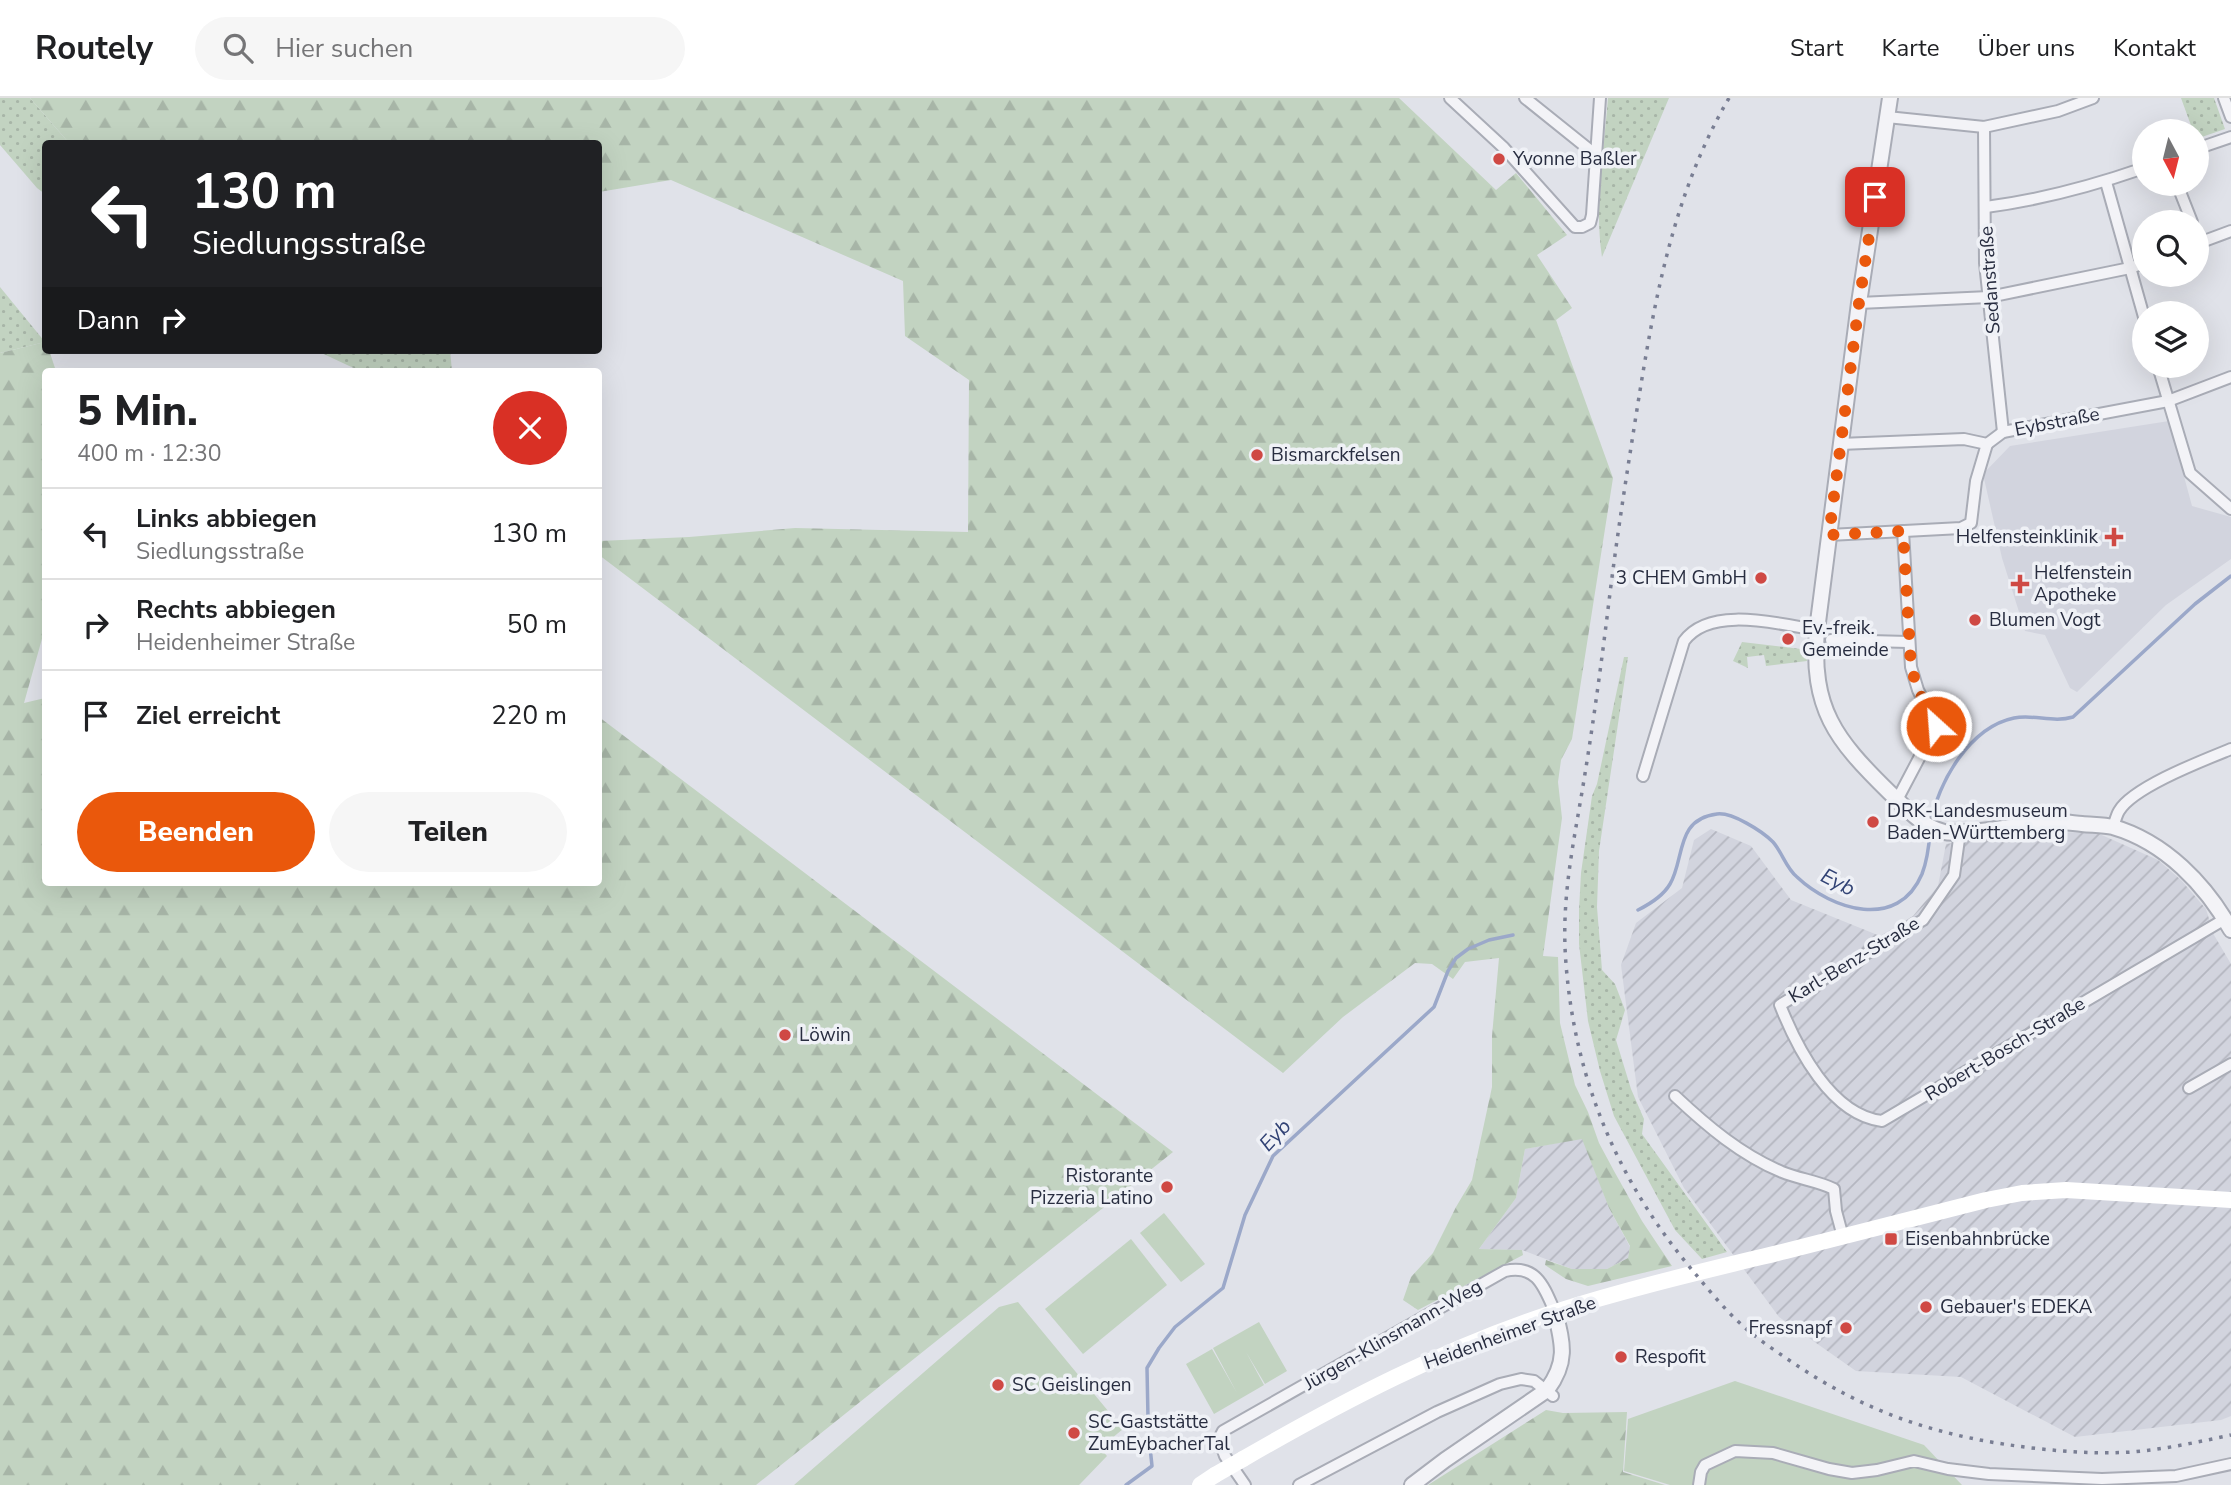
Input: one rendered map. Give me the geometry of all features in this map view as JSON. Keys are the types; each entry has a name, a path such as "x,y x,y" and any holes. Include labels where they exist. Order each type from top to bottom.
{"main road":[{"name":"Heidenheimer Straße","path":"1200,1485 1320,1415 1389,1379 1555,1312 1986,1200 2046,1190 2085,1190 2231,1200"}],"street":[{"path":"1450,98 1504,148 1575,227 1590,223 1592,215 1600,98"},
{"path":"1525,98 1596,155"},
{"path":"1890,98 1859,303 1817,630 1816,673 1829,722 1857,760 1919,821 1952,832 2002,830 2053,821 2113,827 2148,843 2170,857 2193,877 2228,925"},
{"path":"1887,117 1984,127 2058,111 2093,98"},
{"path":"2224,98 2231,117"},
{"name":"Sedanstraße","path":"1984,127 1985,253 2003,432"},
{"path":"2209,145 2231,137"},
{"path":"1986,207 2030,201 2106,182 2132,172"},
{"path":"2106,182 2139,301"},
{"path":"2209,237 2231,231"},
{"path":"1859,303 1989,297 2130,268"},
{"name":"Eybstraße","path":"1987,444 2003,432 2168,401 2231,377"},
{"path":"2161,378 2190,473 2231,509"},
{"path":"1829,535 1961,528 1971,523 1976,481 1987,444 1964,439 1840,444"},
{"path":"1897,800 1936,726 1918,690 1911,667 1903,531"},
{"path":"1643,775 1684,641 1692,630 1725,620 1746,620 1817,630"},
{"path":"1831,640 1908,642"},
{"path":"2113,827 2120,809 2135,797 2172,773 2231,749"},
{"name":"Karl-Benz-Straße","path":"1800,1049 1780,1005 1923,920 1954,875 1952,832"},
{"name":"Robert-Bosch-Straße","path":"1800,1049 1814,1073 1849,1108 1873,1120 1882,1121 2228,925"},
{"path":"2189,1088 2231,1064"},
{"path":"1675,1096 1719,1134 1764,1164 1834,1189 1843,1237"},
{"name":"Jürgen-Klinsmann-Weg","path":"1245,1485 1225,1456 1219,1438 1223,1432 1505,1271 1518,1268 1532,1273 1555,1312"},
{"path":"1412,1485 1445,1460 1550,1393 1563,1353 1555,1312"},
{"path":"1299,1485 1437,1412 1490,1388 1521,1379 1534,1381 1550,1393"},
{"path":"1699,1485 1700,1472 1705,1465 1735,1451 1773,1453 1852,1473 1914,1461 1989,1474 2102,1479 2176,1476 2231,1464"}],"shaded area":[{"name":"Helfensteinklinik","path":"2169,421 2192,506 2231,517 2231,559 2166,605 2077,692 2070,688 2045,635 2025,631 2002,558 1983,474 2010,446"},
{"path":"1711,829 1751,846 1791,900 1880,936 1913,916 1938,886 1946,844 2022,833 2095,832 2158,860 2181,880 2206,909 2214,935 2231,964 2231,1416 2221,1420 2075,1437 1961,1377 1856,1371 1779,1317 1684,1188 1638,1097 1621,965 1636,923 1682,888 1694,840"},
{"path":"1583,1138 1609,1208 1630,1247 1628,1258 1607,1269 1572,1269 1522,1250 1479,1249 1516,1198 1525,1149"}],"green space":[{"path":"0,98 30,98 66,140 42,140 42,192 0,145"},
{"path":"30,98 1399,98 1496,190 1516,173 1567,235 1537,255 1572,308 1556,320 1613,478 1572,739 1561,760 1558,782 1562,818 1543,956 1558,957 1560,1023 1575,1085 1599,1143 1642,1221 1672,1266 1588,1286 1566,1279 1545,1265 1546,1260 1572,1269 1607,1269 1628,1258 1630,1246 1609,1208 1582,1139 1525,1149 1516,1198 1479,1249 1522,1250 1523,1255 1418,1310 1403,1300 1411,1277 1433,1253 1472,1180 1492,1087 1492,1036 1499,958 1465,962 1453,979 1432,964 1415,963 1343,1017 1283,1073 602,557 602,541 795,528 968,532 969,380 905,336 903,281 671,180 602,192 602,140 66,140"},
{"path":"1608,98 1669,98 1602,257 1599,198"},
{"path":"2181,98 2214,98 2225,129 2209,135 2209,119 2189,119"},
{"path":"0,287 42,338 42,343 0,353"},
{"path":"42,343 42,354 50,354 55,368 42,368 42,639 24,703 42,699 42,886 602,886 602,719 1173,1152 756,1485 0,1485 0,353"},
{"path":"324,354 450,354 452,368 354,368"},
{"path":"1742,642 1801,649 1806,653 1807,661 1766,666 1764,655 1747,657 1748,668 1733,661"},
{"path":"1624,657 1628,657 1599,851 1597,907 1602,970 1615,984 1625,1010 1616,1040 1631,1089 1644,1119 1642,1134 1727,1252 1702,1259 1675,1230 1614,1116 1588,1021 1579,944 1581,873 1592,796 1597,784"},
{"path":"1164,1213 1205,1264 1181,1282 1140,1233"},
{"path":"1131,1239 1167,1285 1083,1354 1045,1309"},
{"name":"SC Geislingen","path":"1018,1302 1123,1429 1100,1448 1107,1456 1079,1485 794,1485 999,1307"},
{"path":"1259,1322 1287,1371 1265,1384 1246,1352 1264,1385 1214,1414 1186,1364 1212,1349 1237,1393 1213,1348"},
{"path":"1735,1381 1924,1445 1962,1485 1670,1485 1624,1471 1628,1419"},
{"path":"1546,1410 1563,1413 1627,1412 1623,1472 1665,1485 1428,1485"}],"waterway":[{"name":"Eyb","path":"1931,824 1934,808 1948,775 1958,759 1983,733 1998,723 2014,718 2073,717 2195,604 2231,576"},
{"name":"Eyb","path":"1638,910 1656,899 1670,884 1688,832 1704,817 1723,814 1746,823 1773,842 1793,873 1811,889 1846,906 1864,909 1881,909 1897,903 1911,892 1924,869 1930,832"},
{"name":"Eyb","path":"1148,1418 1147,1368 1175,1327 1223,1288 1245,1215 1273,1156 1434,1007 1456,958 1468,949 1489,940 1513,935"},
{"name":"Eyb","path":"1126,1485 1152,1466 1150,1447"}],"railway":[{"path":"1729,98 1694,170 1669,246 1660,285 1623,498 1594,717 1568,877 1566,964 1571,1007 1590,1089 1622,1165 1666,1237 1693,1271 1747,1329 1816,1378 1847,1395 1907,1421 1938,1430 2041,1449 2132,1452 2231,1435"}],"place":[{"name":"Yvonne Baßler","path":"1499,159"},
{"name":"Bismarckfelsen","path":"1257,455"},
{"name":"Helfensteinklinik","path":"2114,537"},
{"name":"3 CHEM GmbH","path":"1761,578"},
{"name":"Helfenstein Apotheke","path":"2020,584"},
{"name":"Blumen Vogt","path":"1975,620"},
{"name":"Ev.-freik. Gemeinde","path":"1788,639"},
{"name":"DRK-Landesmuseum Baden-Württemberg","path":"1873,822"},
{"name":"Löwin","path":"785,1035"},
{"name":"Ristorante Pizzeria Latino","path":"1167,1187"},
{"name":"Eisenbahnbrücke","path":"1891,1239"},
{"name":"Gebauer's EDEKA","path":"1926,1307"},
{"name":"Fressnapf","path":"1846,1328"},
{"name":"Respofit","path":"1621,1357"},
{"name":"SC Geislingen","path":"998,1385"},
{"name":"SC-Gaststätte ZumEybacherTal","path":"1074,1433"}],"route":[{"path":"1875,197 1829,535 1903,531 1909,658 1918,690 1936,726"}]}
